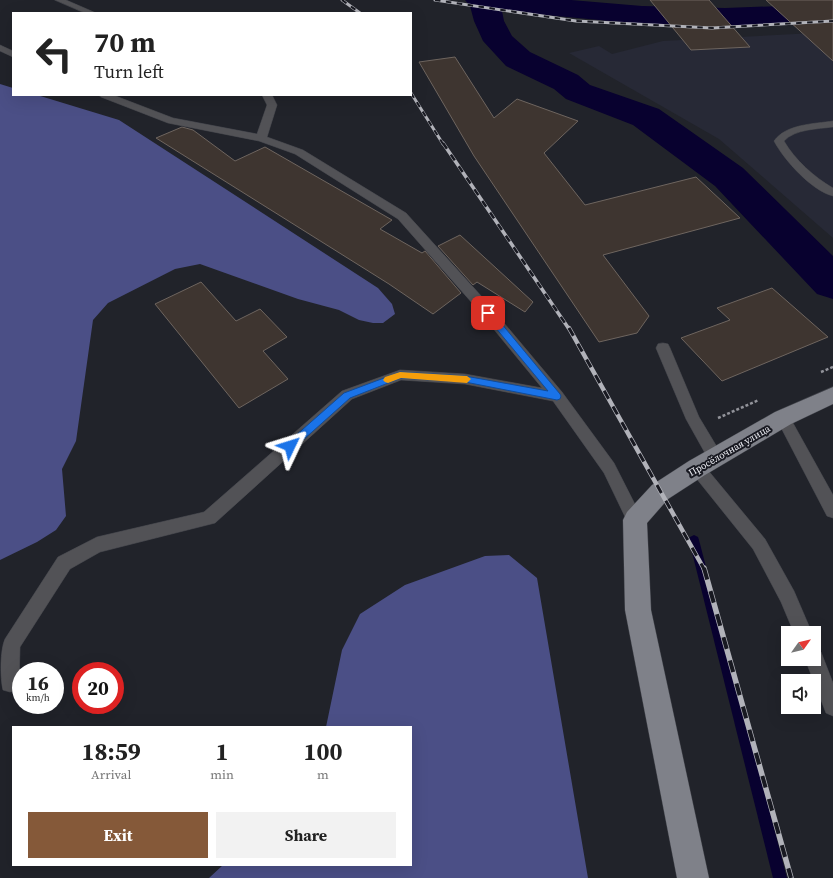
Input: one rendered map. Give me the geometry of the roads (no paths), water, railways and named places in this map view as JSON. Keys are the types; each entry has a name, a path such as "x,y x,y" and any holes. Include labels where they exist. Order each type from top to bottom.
{"main road":[{"name":"Просёлочная улица","path":"635,520 660,492 696,468 783,418 833,395"},
{"path":"635,520 638,610 693,878"}],"lane":[{"path":"59,0 89,12"},
{"path":"0,48 12,54"},
{"path":"107,96 171,121 261,138 299,152 402,216 478,301 557,396 608,468 635,520"},
{"path":"261,138 272,105 268,96"},
{"path":"833,124 799,130 786,134 781,136 779,141 788,155 833,193"},
{"path":"663,348 693,419 715,457"},
{"path":"10,683 10,645 64,563 98,545 209,518 347,395 400,375 465,379 557,396"},
{"path":"783,418 833,511"},
{"path":"696,468 760,544 788,597 800,626"},
{"path":"817,666 833,706"}],"waterway":[{"path":"480,0 642,15 725,17 833,13"},
{"path":"484,1 489,21 499,41 518,59 566,82 578,92 646,117 729,177 833,283"},
{"path":"694,540 780,878"}],"railway":[{"path":"342,0 359,12"},
{"path":"435,0 576,21 712,28 833,21"},
{"path":"412,95 443,144"},
{"path":"443,143 569,329"},
{"path":"569,328 704,569"},
{"path":"704,568 791,878"}]}
